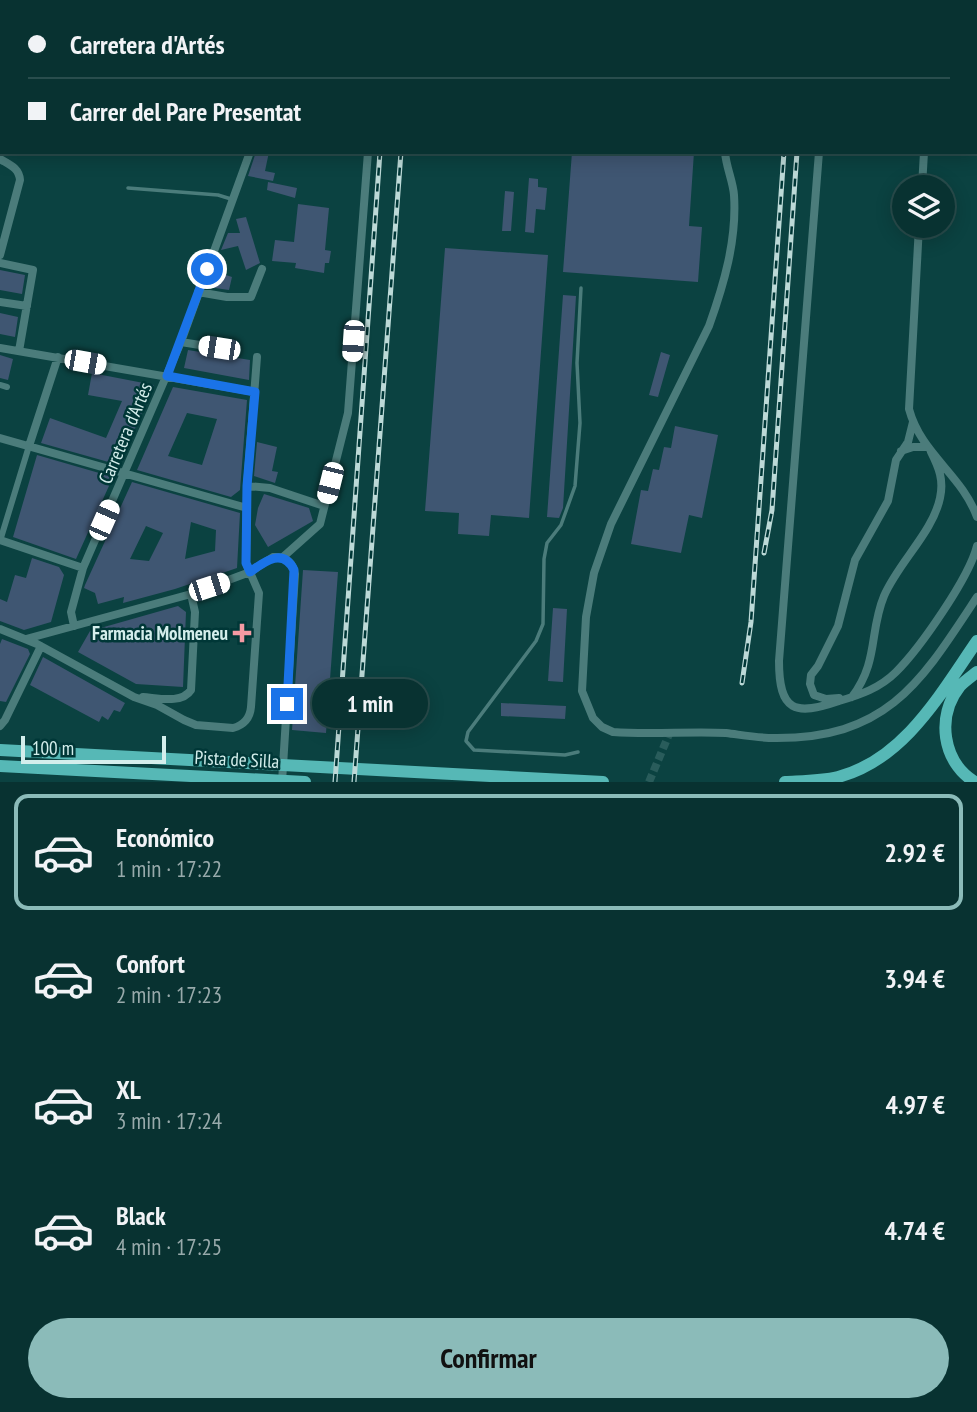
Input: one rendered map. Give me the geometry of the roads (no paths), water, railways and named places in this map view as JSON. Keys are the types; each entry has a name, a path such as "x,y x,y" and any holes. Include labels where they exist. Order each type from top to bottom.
{"highway":[{"path":"785,782 839,777 879,758 901,740 934,703 977,641"},
{"path":"975,782 954,764 947,744 945,723 950,704 961,686 977,672"},
{"path":"0,750 603,782"},
{"name":"Pista de Silla","path":"0,766 305,782"}],"street":[{"name":"Carretera d'Artés","path":"74,626 71,612 83,568 181,342 249,154"},
{"path":"283,558 320,524 348,413 368,154"},
{"path":"725,154 734,196 734,219 726,272 709,326 600,549 586,617 582,691 586,706 602,727 613,732 698,732 774,738 836,731 859,724 883,712 900,698 933,664 977,597"},
{"path":"819,154 779,680 786,700 798,709 817,709 881,685 922,641 966,574 977,546"},
{"path":"923,175 924,154"},
{"path":"0,159 15,169 20,180 0,255"},
{"path":"918,238 909,408 918,435 970,499 977,517"},
{"path":"0,263 33,270 19,351"},
{"path":"198,292 227,298 251,297 262,269"},
{"path":"0,302 27,306"},
{"path":"181,342 237,351"},
{"path":"0,348 255,392"},
{"path":"0,629 41,646 134,697 157,705 190,723 226,728 239,726 250,713 260,606 258,585 246,563 247,486 257,357"},
{"path":"58,358 0,540 83,568"},
{"path":"851,698 826,699 814,695 810,684 811,675 838,626 855,560 888,501 892,471 908,442 913,422"},
{"path":"0,438 247,508"},
{"path":"901,451 913,447 930,450"},
{"path":"851,698 867,674 883,599 934,515 940,499 942,473 930,450"},
{"path":"247,486 270,488 324,506"},
{"path":"26,639 191,594 250,572 268,559 283,558 290,562 295,574 282,782"},
{"path":"134,697 179,698 189,694 195,612 191,594"},
{"path":"1,725 41,646"}],"lane":[{"path":"128,188 231,198"},
{"path":"578,752 565,755 474,750 466,741 468,732 541,631 547,543 561,525 575,486 580,423 577,363 581,288"}],"tunnel":[{"path":"649,782 670,732"}],"railway":[{"path":"335,782 380,154"},
{"path":"354,782 401,154"},
{"path":"742,683 751,622 784,154"},
{"path":"764,553 772,510 797,154"}],"place":[{"name":"Farmacia Molmeneu","path":"242,633"}]}
